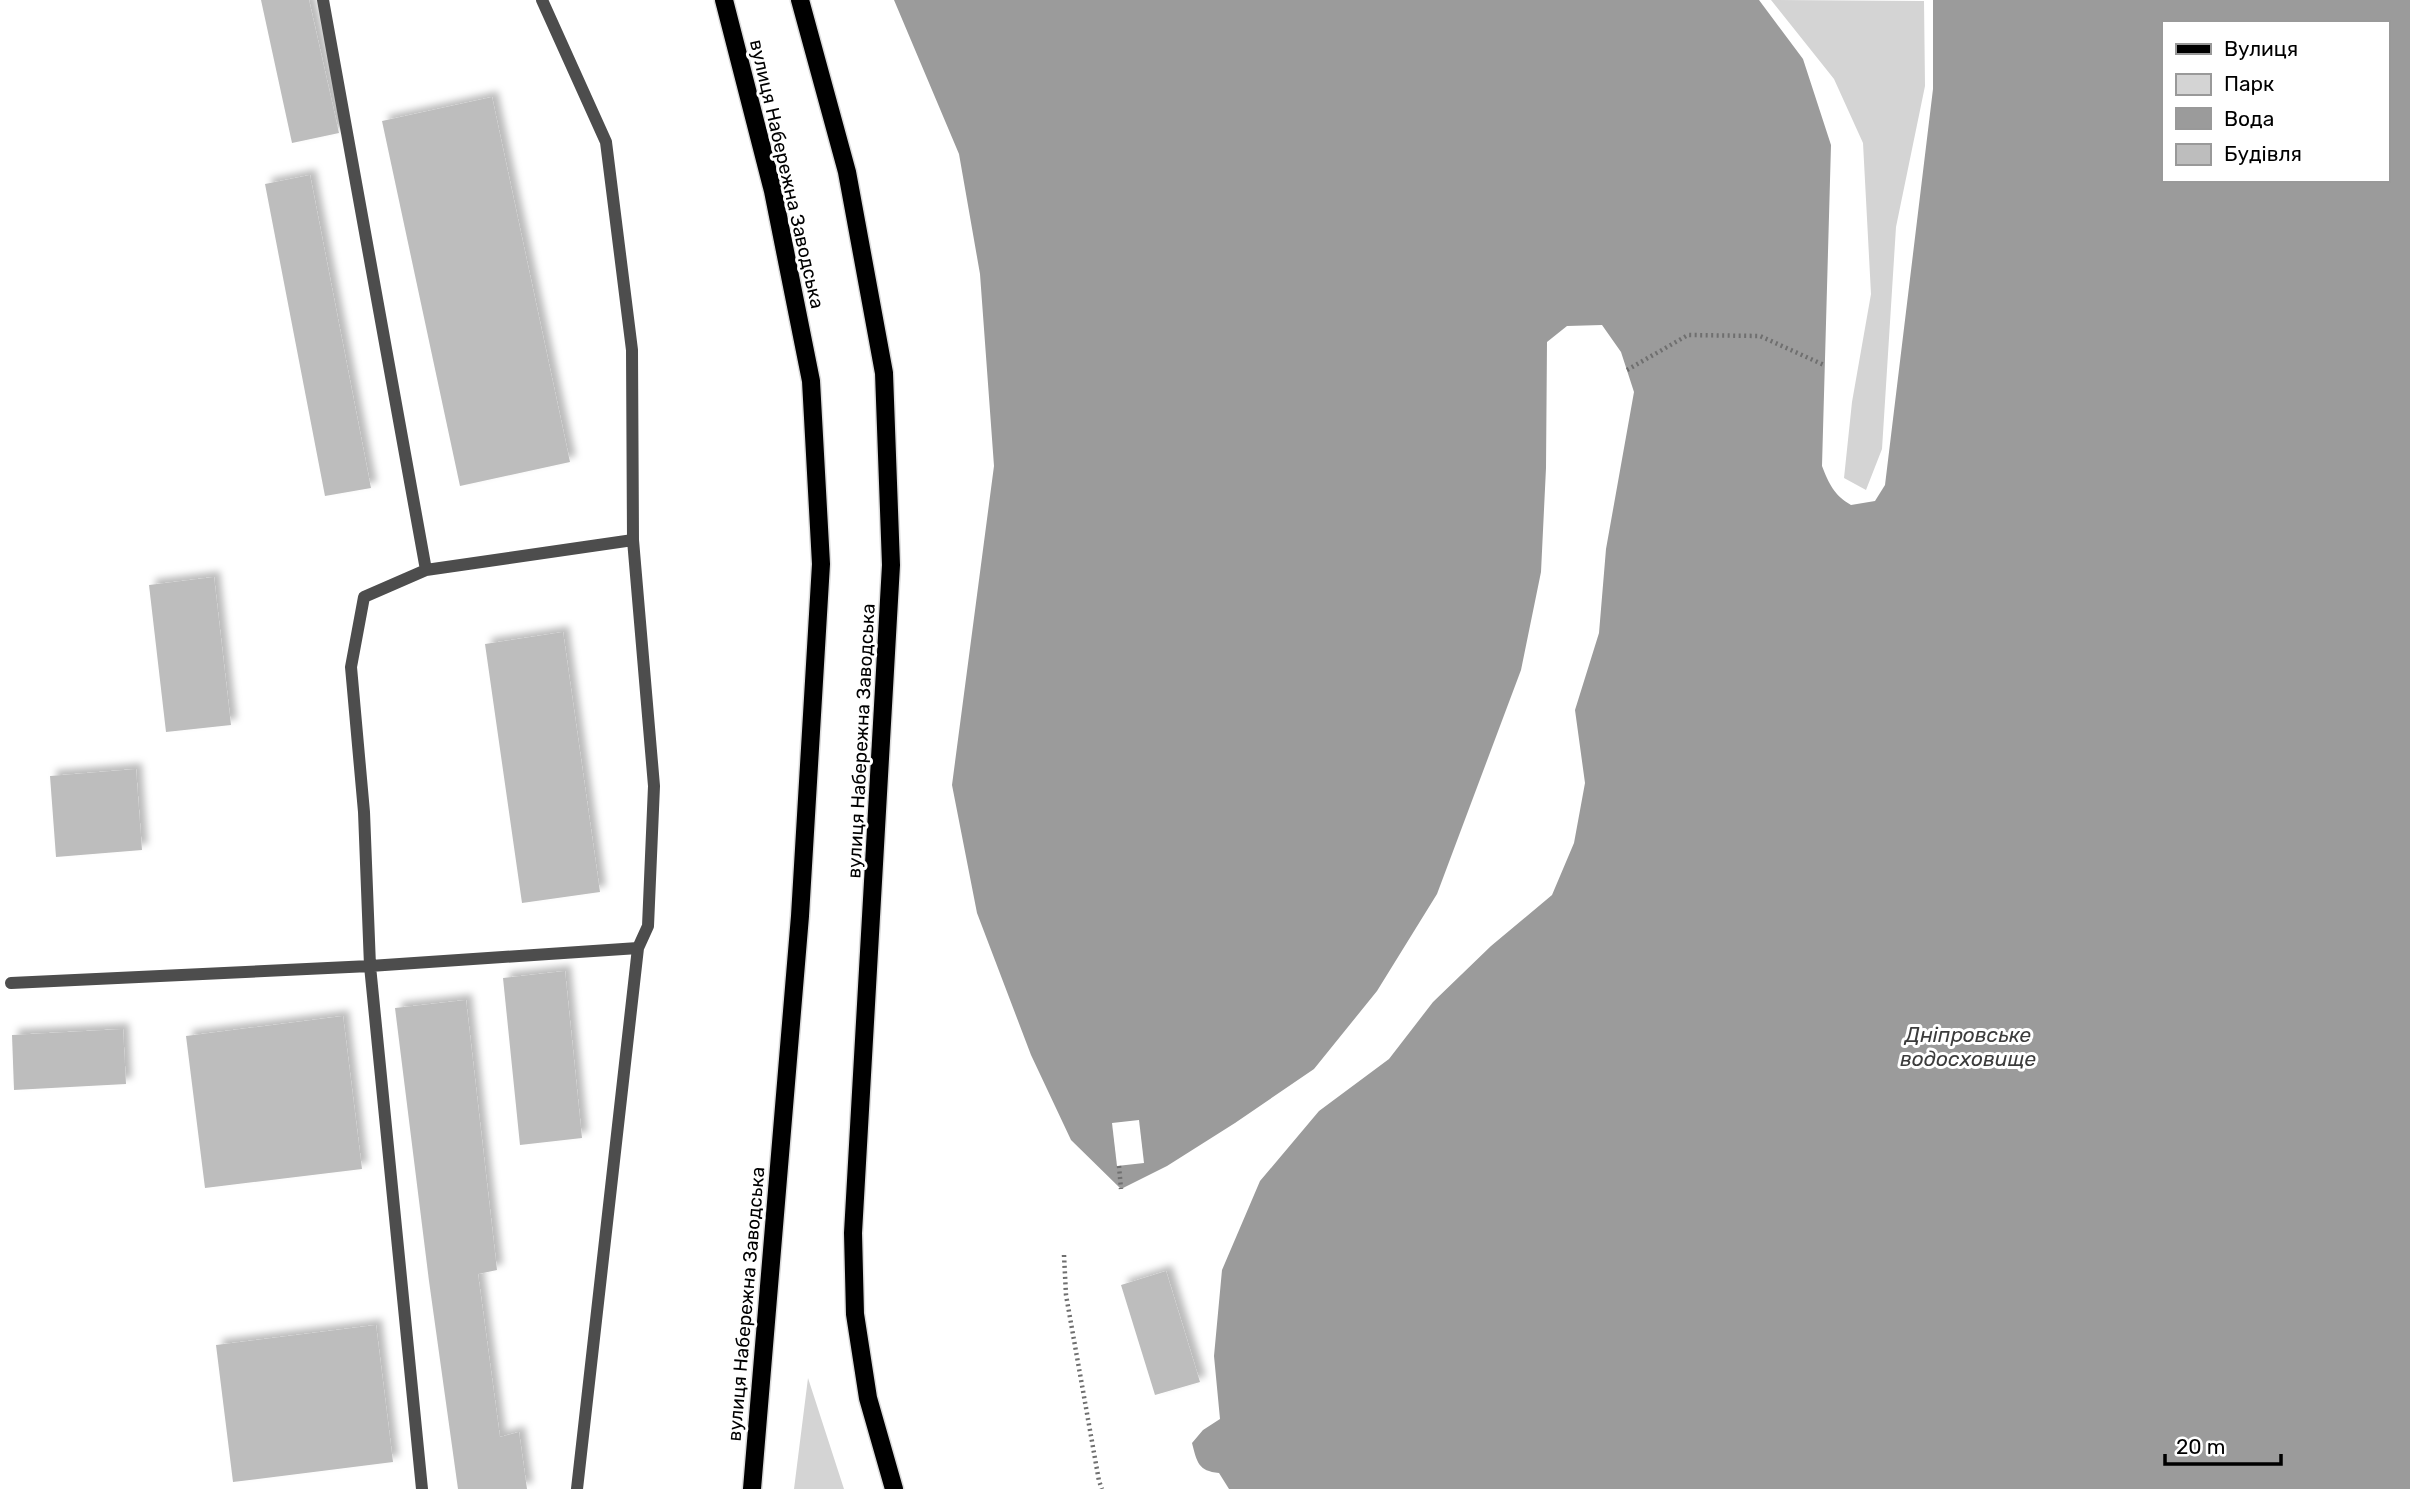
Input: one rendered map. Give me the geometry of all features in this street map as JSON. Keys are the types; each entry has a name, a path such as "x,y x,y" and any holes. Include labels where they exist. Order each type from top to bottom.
{"main road":[{"name":"вулиця Набережна Заводська","path":"724,0 773,191 811,381 821,564 800,916 752,1489"},
{"name":"вулиця Набережна Заводська","path":"800,0 846,172 884,373 891,565 853,1233 855,1314 868,1398 894,1489"}],"lane":[{"path":"323,0 426,570"},
{"path":"542,0 606,142 632,350 633,540 654,786 648,926 638,948 577,1489"},
{"path":"422,1489 370,966 364,813 351,667 364,597 426,570 633,540"},
{"path":"11,983 370,966 638,948"}],"path":[{"path":"1627,370 1688,335 1760,335 1824,365"},
{"path":"1119,1166 1121,1189"},
{"path":"1064,1255 1066,1295 1102,1489"}],"green space":[{"path":"1771,0 1924,1 1925,86 1896,227 1882,449 1866,490 1844,478 1852,402 1871,294 1863,143 1834,79"},
{"path":"808,1378 844,1489 794,1489"}],"water":[{"name":"Дніпровське водосховище","path":"894,0 1759,0 1803,59 1831,145 1822,466 1833,488 1851,505 1875,501 1885,485 1933,89 1933,0 2410,0 2410,1489 1229,1489 1219,1473 1203,1468 1197,1460 1192,1443 1203,1430 1220,1419 1214,1356 1222,1270 1260,1181 1319,1111 1389,1059 1433,1002 1491,946 1552,895 1574,843 1585,783 1575,710 1599,633 1606,549 1634,392 1621,352 1602,325 1567,326 1547,342 1546,468 1541,572 1521,670 1437,894 1377,991 1314,1069 1167,1166 1121,1189 1071,1140 1031,1055 977,913 952,785 994,466 980,274 959,154"}],"pier":[{"path":"1139,1120 1144,1163 1117,1166 1112,1123"}],"building":[{"path":"261,0 309,0 339,133 292,143"},
{"path":"492,97 570,462 460,486 382,121"},
{"path":"310,175 371,488 325,496 265,184"},
{"path":"214,577 231,725 166,732 149,585"},
{"path":"563,632 600,892 522,903 485,644"},
{"path":"136,769 142,850 56,857 50,776"},
{"path":"565,971 582,1138 520,1145 503,978"},
{"path":"466,1000 497,1270 478,1274 500,1437 519,1432 527,1489 458,1489 429,1281 395,1008"},
{"path":"343,1016 362,1169 205,1188 186,1036"},
{"path":"123,1029 126,1084 14,1090 12,1035"},
{"path":"1166,1271 1200,1382 1155,1395 1121,1285"},
{"path":"376,1325 393,1462 233,1482 216,1345"}]}
